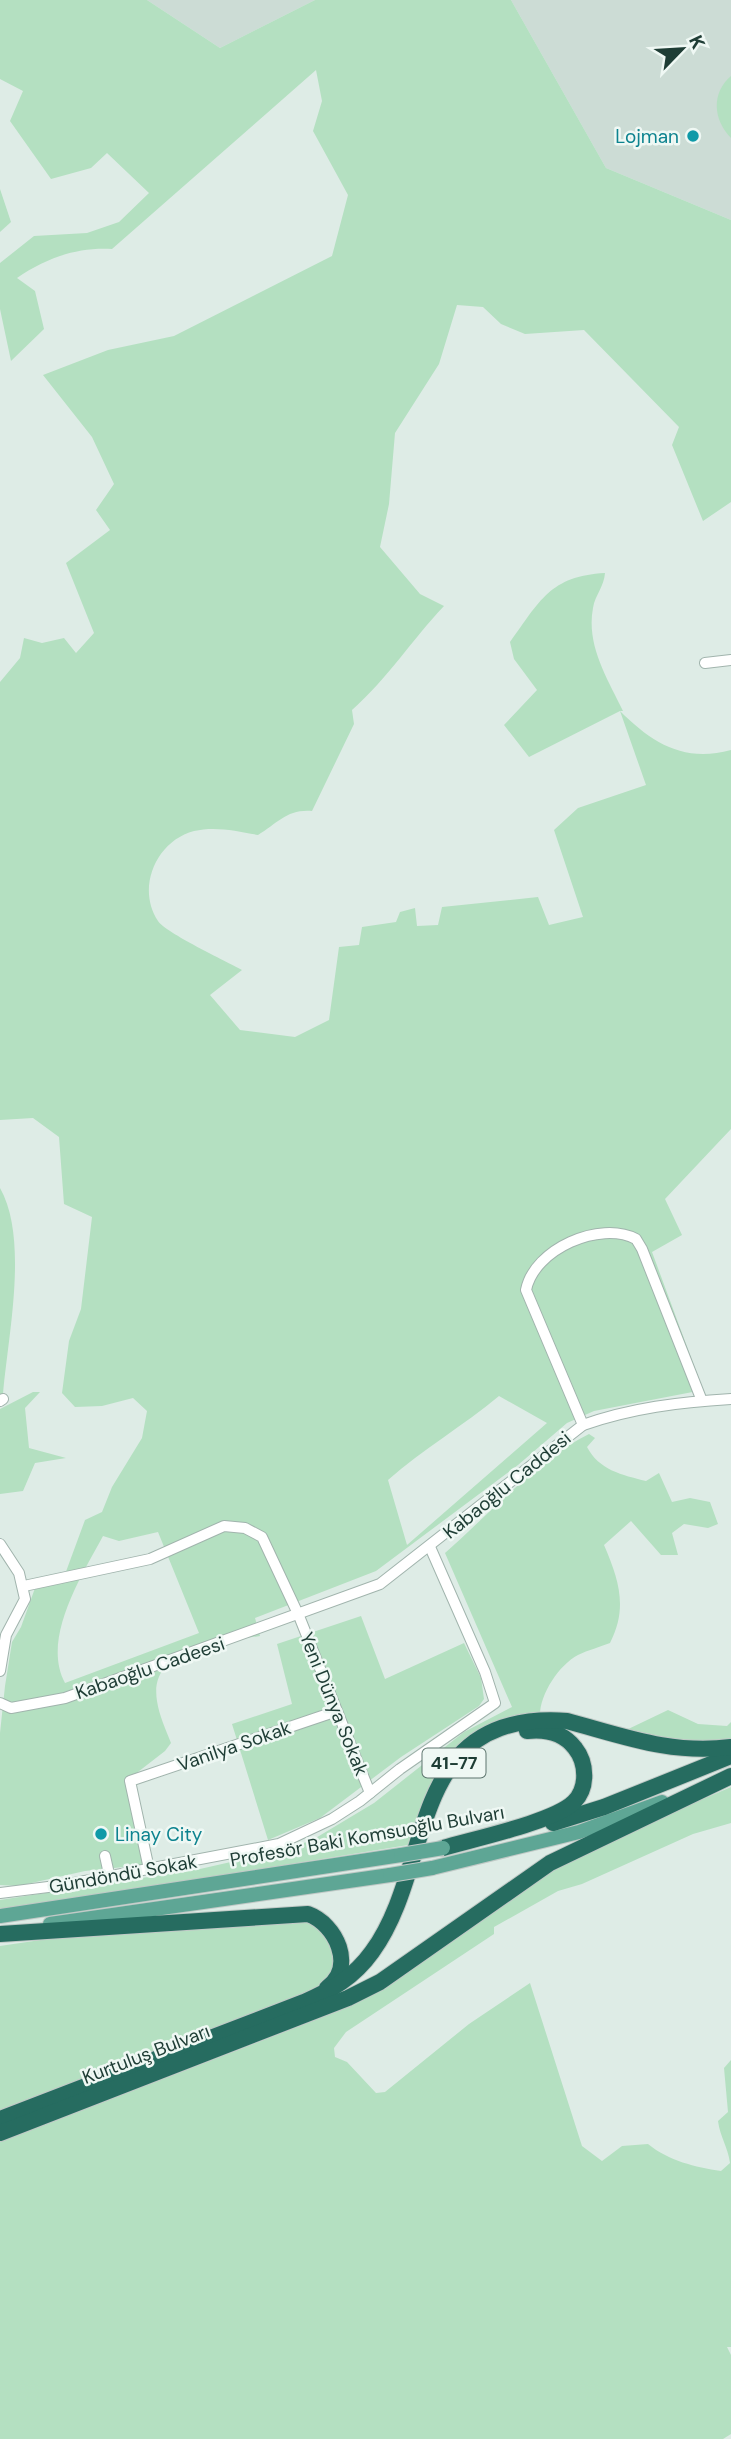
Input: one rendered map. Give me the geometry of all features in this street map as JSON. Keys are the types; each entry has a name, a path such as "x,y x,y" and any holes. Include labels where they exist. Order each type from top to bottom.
{"highway":[{"name":"41-77","path":"306,2008 356,1971 373,1950 391,1916 436,1788 452,1764 486,1736 512,1725 553,1720 567,1721 655,1746 696,1749 731,1747"},
{"path":"306,2008 356,1984 388,1947 438,1808 449,1785 466,1763 496,1742 529,1731 554,1732 573,1745 582,1759 584,1777 580,1793 570,1806 554,1815 443,1848"},
{"name":"Profesör Baki Komsuoğlu Bulvarı","path":"443,1848 559,1821 731,1756"},
{"name":"41-77","path":"306,2008 380,1982 550,1863 731,1776"},
{"path":"0,1933 308,1914 332,1930 340,1958 338,1973 331,1984 306,2008"},
{"name":"Kurtuluş Bulvarı","path":"0,2119 306,2008"},
{"name":"Kurtuluş Bulvarı","path":"0,2133 306,2008"}],"main road":[{"name":"Profesör Baki Komsuoğlu Bulvarı","path":"0,1933 432,1868 579,1832 731,1776"},
{"name":"Profesör Baki Komsuoğlu Bulvarı","path":"0,1916 443,1848"}],"street":[{"path":"705,663 731,660"},
{"path":"583,1425 526,1290 536,1267 556,1249 612,1231 636,1239 642,1249 702,1401"},
{"name":"Kabaoğlu Caddesi","path":"299,1616 380,1584 430,1548 583,1425 636,1410 731,1399"},
{"name":"Yeni Dünya Sokak","path":"24,1586 150,1559 224,1526 245,1528 262,1537 299,1616 370,1793"},
{"path":"0,1544 19,1573 24,1586 24,1599 6,1635 0,1671"},
{"name":"Gündöndü Sokak","path":"0,1893 64,1885 109,1874 279,1844 332,1819 495,1703 485,1672 430,1548"},
{"name":"Kabaoğlu Cadeesi","path":"0,1703 11,1708 65,1698 299,1616"},
{"name":"Vanilya Sokak","path":"149,1869 130,1781 337,1711"},
{"path":"106,1856 109,1874"}],"shaded area":[{"path":"147,0 315,0 220,48"},
{"path":"511,0 731,0 731,220 606,168"}],"green space":[{"path":"0,0 147,0 220,48 315,0 511,0 606,168 731,220 731,502 703,521 672,445 679,427 584,330 525,334 501,324 483,307 457,305 439,364 395,433 389,504 380,547 420,594 444,606 377,685 352,710 354,724 312,811 289,815 258,835 210,829 181,836 160,855 150,881 149,894 152,908 163,926 242,970 210,995 240,1030 295,1037 329,1020 339,947 359,945 362,927 396,922 400,912 415,908 417,926 438,925 442,907 538,897 549,925 583,917 554,830 578,808 646,785 620,711 657,741 684,752 698,754 731,750 731,1129 665,1199 682,1235 652,1252 703,1390 594,1411 567,1423 518,1465 376,1571 255,1618 260,1636 209,1645 176,1658 164,1668 157,1683 158,1706 171,1743 165,1751 125,1782 143,1865 85,1871 18,1886 0,1885 0,1733 12,1642 21,1627 39,1577 64,1577 85,1520 102,1512 112,1487 142,1438 147,1411 133,1398 102,1406 75,1407 62,1393 69,1341 81,1309 92,1217 64,1204 59,1137 33,1118 0,1120 0,682 20,658 24,638 42,643 64,638 76,653 94,633 66,563 110,530 96,510 114,484 92,437 43,375 108,350 174,336 332,256 348,195 313,131 322,101 316,70 112,249 86,250 62,255 17,278 35,291 44,329 11,361 0,309 0,263 34,236 87,233 119,222 149,193 107,153 91,168 51,179 10,121 23,91 0,79","holes":["499,1396 547,1423 407,1545 388,1480","158,1532 199,1633 65,1683 59,1666 61,1627 75,1588 103,1536 119,1541"]},
{"name":"Lojman","path":"731,76 731,138 718,115 717,98"},
{"path":"0,189 11,222 0,232"},
{"path":"605,573 593,608 592,635 599,661 623,711 529,757 504,725 537,690 514,659 510,642 548,593 571,579"},
{"path":"0,1188 9,1209 15,1260 12,1316 3,1394 0,1395"},
{"path":"33,1392 40,1392 25,1408 29,1448 66,1458 35,1463 23,1491 0,1494 0,1409"},
{"path":"589,1434 595,1438 587,1447 605,1466 620,1474 646,1481 659,1473 672,1502 690,1498 710,1502 718,1524 708,1528 684,1524 672,1533 678,1555 661,1555 631,1521 604,1545 614,1570 620,1606 616,1630 610,1643 578,1655 564,1666 547,1689 540,1715 517,1718 449,1760 432,1784 408,1845 0,1911 0,1900 200,1869 288,1849 314,1839 374,1803 464,1732 512,1707 445,1553 533,1472"},
{"path":"361,1616 385,1679 464,1643 481,1678 484,1699 479,1706 401,1757 320,1818 268,1840 232,1724 292,1704 277,1644"},
{"path":"668,1710 698,1724 727,1726 731,1722 731,1740 682,1744 622,1732"},
{"path":"731,1787 731,1823 693,1834 582,1884 558,1891 494,1927 494,1934 346,2032 334,2048 335,2057 347,2062 376,2093 385,2092 469,2024 530,1983 582,2146 602,2161 622,2146 648,2144 683,2162 721,2171 730,2163 718,2121 728,2112 724,2068 731,2060 731,2347 727,2347 731,2355 731,2434 723,2439 0,2439 0,2142 341,2010 391,1981 509,1898 580,1854"},
{"path":"299,1920 323,1930 333,1951 335,1969 326,1982 311,1992 0,2114 0,1946 54,1938"}],"place":[{"name":"Lojman","path":"693,136"},
{"name":"Linay City","path":"101,1834"}]}
